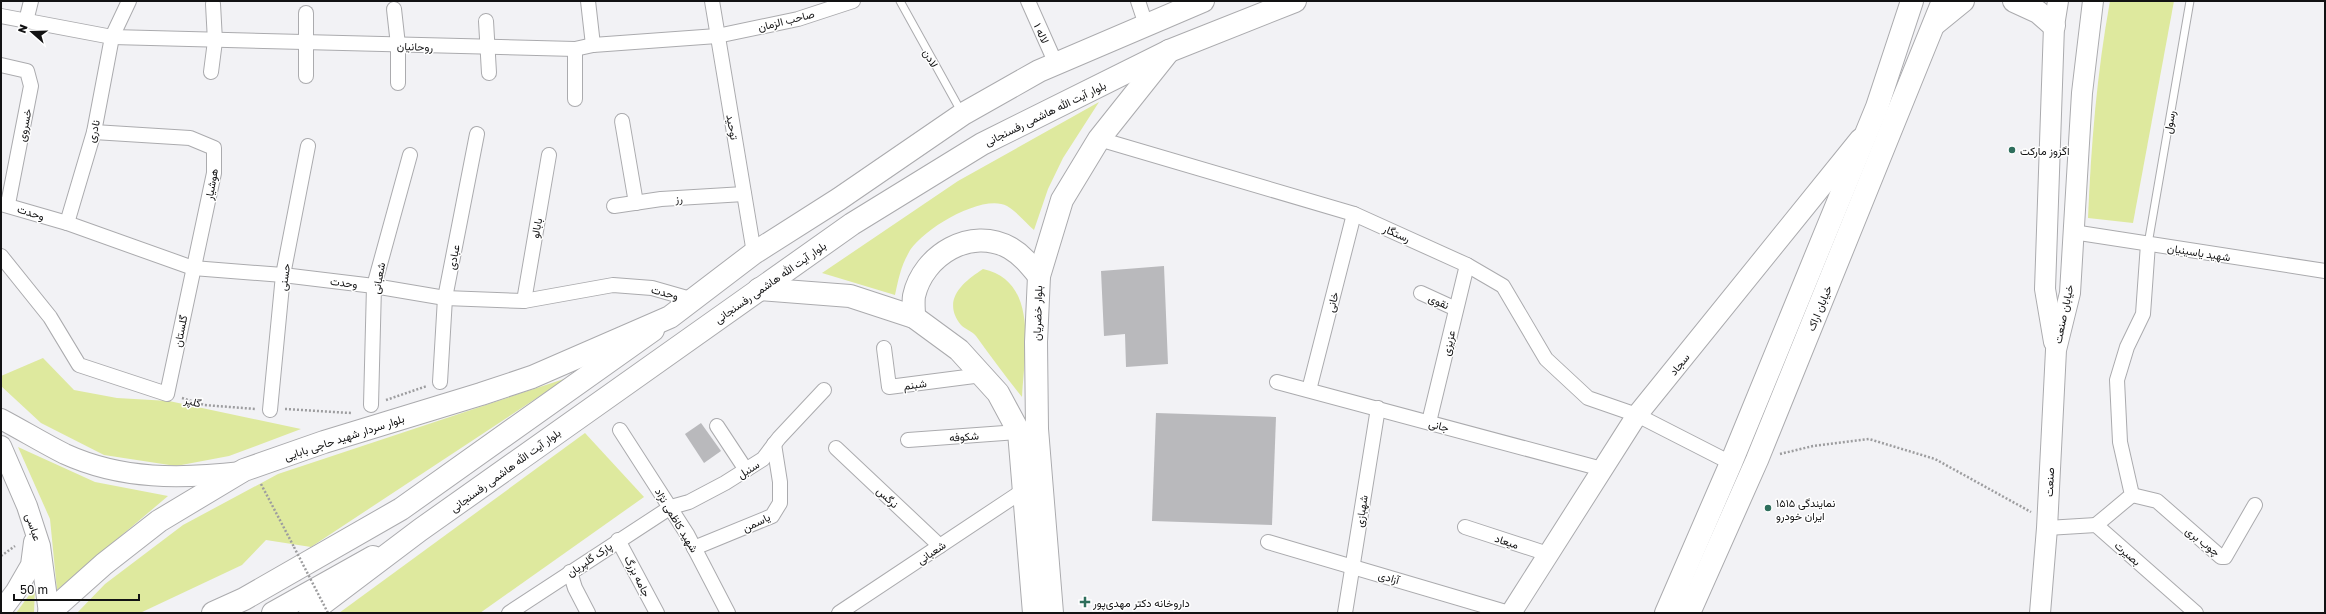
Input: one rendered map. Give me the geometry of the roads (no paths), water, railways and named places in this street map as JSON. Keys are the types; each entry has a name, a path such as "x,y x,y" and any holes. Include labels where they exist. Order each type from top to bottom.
{"main road":[{"path":"213,613 244,599 401,509 694,300 754,253 839,199 963,114 1056,64 1203,1"},
{"name":"بلوار آیت الله هاشمی رفسنجانی","path":"273,613 420,530 852,224 982,144 1169,51 1295,1"},
{"name":"خیابان اراک","path":"1689,613 1757,460 1936,23 1943,1"},
{"path":"1936,23 1963,1"},
{"path":"2014,1 2038,12 2054,26"},
{"name":"خیابان صنعت","path":"2056,350 2045,289 2054,26 2058,1"},
{"name":"خیابان صنعت","path":"2056,350 2070,293 2082,92 2093,1"},
{"name":"خیابان اراک","path":"1666,613 1731,463 1868,130 1909,5"},
{"name":"بلوار خضریان","path":"1052,613 1037,429 1036,342 1038,276 1062,200 1099,139 1169,51"},
{"name":"سجاد","path":"1510,613 1638,415 1868,130"},
{"path":"914,317 914,297 920,277 933,260 949,248 969,242 996,243 1009,248 1026,260 1038,276"},
{"path":"759,289 850,296 914,317 959,350 998,393 1019,432 1034,613"},
{"name":"بلوار سردار شهید حاجی بابایی","path":"49,613 104,564 159,521 247,470 324,442 532,377 670,317"},
{"name":"صنعت","path":"2040,613 2047,525 2056,350"},
{"path":"1,419 66,454 97,466 154,477 199,477 247,470"},
{"name":"عباسی","path":"1,446 27,506 40,546 49,613"},
{"path":"1,611 16,591 32,565 35,530"},
{"path":"310,613 420,530"}],"street":[{"path":"26,21 31,1"},
{"name":"نادری","path":"67,223 94,132 112,37 129,1"},
{"path":"588,1 592,45"},
{"name":"توحید","path":"712,1 754,253"},
{"name":"صاحب الزمان","path":"717,36 798,19 853,1"},
{"name":"لاله ۱","path":"1028,1 1056,64"},
{"path":"1138,1 1146,25"},
{"path":"211,72 215,41 212,4"},
{"path":"394,10 398,45 398,83"},
{"path":"306,13 306,76"},
{"name":"روحانیان","path":"1,16 112,37 215,41 575,48 592,45 717,36"},
{"path":"486,21 489,47 488,73"},
{"path":"575,48 575,99"},
{"name":"خسروی","path":"1,65 27,71 32,86 4,204"},
{"path":"622,121 636,203"},
{"name":"هوشیار","path":"94,132 190,138 214,148 214,173 193,268"},
{"name":"عبادی","path":"440,382 445,298 477,134"},
{"name":"رستگار","path":"1099,139 1354,214 1467,265 1503,286 1546,359 1588,398 1638,415 1731,463"},
{"name":"حسنی","path":"270,410 283,275 308,146"},
{"name":"شعبانی","path":"371,405 374,286 410,155"},
{"name":"بابالو","path":"524,302 549,155"},
{"name":"رز","path":"614,206 661,199 744,194"},
{"name":"وحدت","path":"4,204 67,223 193,268 283,275 374,286 445,298 524,302 613,285 652,288 694,300"},
{"name":"خانی","path":"1309,390 1354,214"},
{"name":"شهید یاسینیان","path":"2073,232 2325,271"},
{"path":"2047,525 2096,525 2120,507 2132,495 2120,442 2117,380 2127,347 2143,314 2148,244"},
{"name":"گلستان","path":"1,256 50,317 79,365 167,394 193,268"},
{"name":"عزیزی","path":"1429,422 1467,265"},
{"name":"نقوی","path":"1421,293 1456,308"},
{"name":"شبنم","path":"884,348 889,387 982,375"},
{"name":"جانی","path":"1277,382 1602,469"},
{"name":"سنبل","path":"671,507 689,502 725,483 764,459 774,444 824,390"},
{"name":"شهبازی","path":"1345,613 1378,408"},
{"path":"717,426 746,470"},
{"name":"شهید کاظمی نژاد","path":"620,430 671,507 728,613"},
{"name":"شکوفه","path":"908,440 1019,432"},
{"name":"یاسمن","path":"694,548 772,516 780,503 780,482 774,444"},
{"name":"نرگس","path":"836,448 940,546"},
{"name":"شعبانی","path":"839,613 858,608 940,546 1024,490"},
{"name":"چوب بری","path":"2132,495 2157,501 2217,555 2224,557 2255,505"},
{"name":"پارک گلپریان","path":"509,613 618,540 671,507"},
{"name":"بصیرت","path":"2096,525 2196,613"},
{"name":"میعاد","path":"1465,527 1548,554"},
{"name":"جامه بزرگ","path":"618,540 658,613"},
{"name":"آزادی","path":"1268,542 1510,613"},
{"path":"570,572 575,588 588,613"}],"lane":[{"name":"لادن","path":"900,1 963,114"},
{"name":"رسول","path":"2148,244 2190,1"}],"place":[{"name":"اگزوز مارکت","path":"2012,150"},
{"name":"نمایندگی ۱۵۱۵ ایران خودرو","path":"1768,508"},
{"name":"داروخانه دکتر مهدی‌پور","path":"1085,602"}]}
